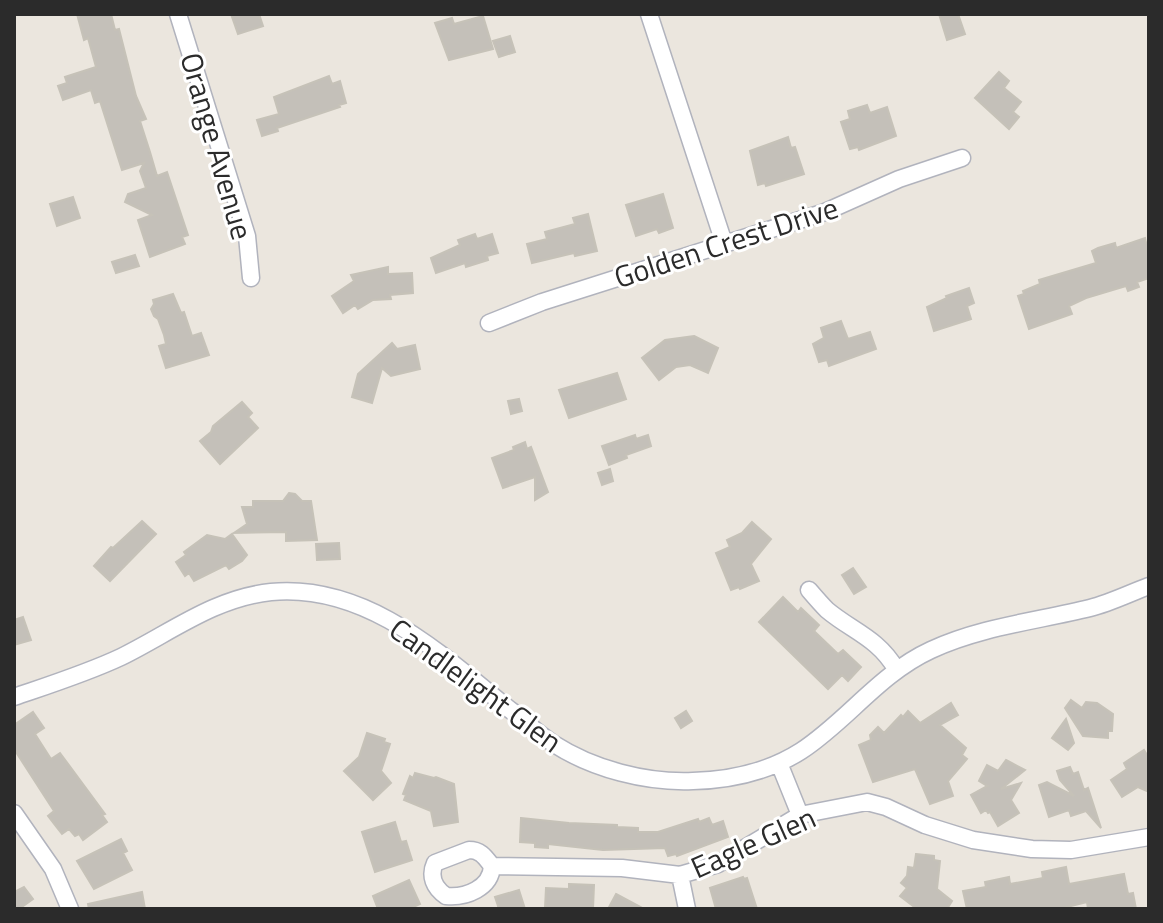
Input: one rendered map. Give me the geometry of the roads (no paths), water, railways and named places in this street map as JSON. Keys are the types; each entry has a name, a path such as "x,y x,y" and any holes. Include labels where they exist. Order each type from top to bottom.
{"street":[{"name":"Orange Avenue","path":"178,14 247,236 251,278"},
{"path":"649,14 724,243"},
{"name":"Golden Crest Drive","path":"489,323 542,302 825,212 899,179 962,158"},
{"name":"Candlelight Glen","path":"14,697 120,657 173,626 223,604 272,592 313,594 335,597 381,615 431,645 552,743 575,756 630,776 690,782 743,776 779,763 802,750 896,669 930,651 965,637 1094,607 1149,586"},
{"path":"809,590 828,611 853,626 886,653 896,669"},
{"path":"779,763 800,815"},
{"name":"Eagle Glen","path":"492,866 622,868 680,875 718,864 800,815 867,802 973,840 1032,849 1071,850 1149,837"},
{"path":"14,813 53,869 70,909"},
{"path":"680,875 687,909"}]}
